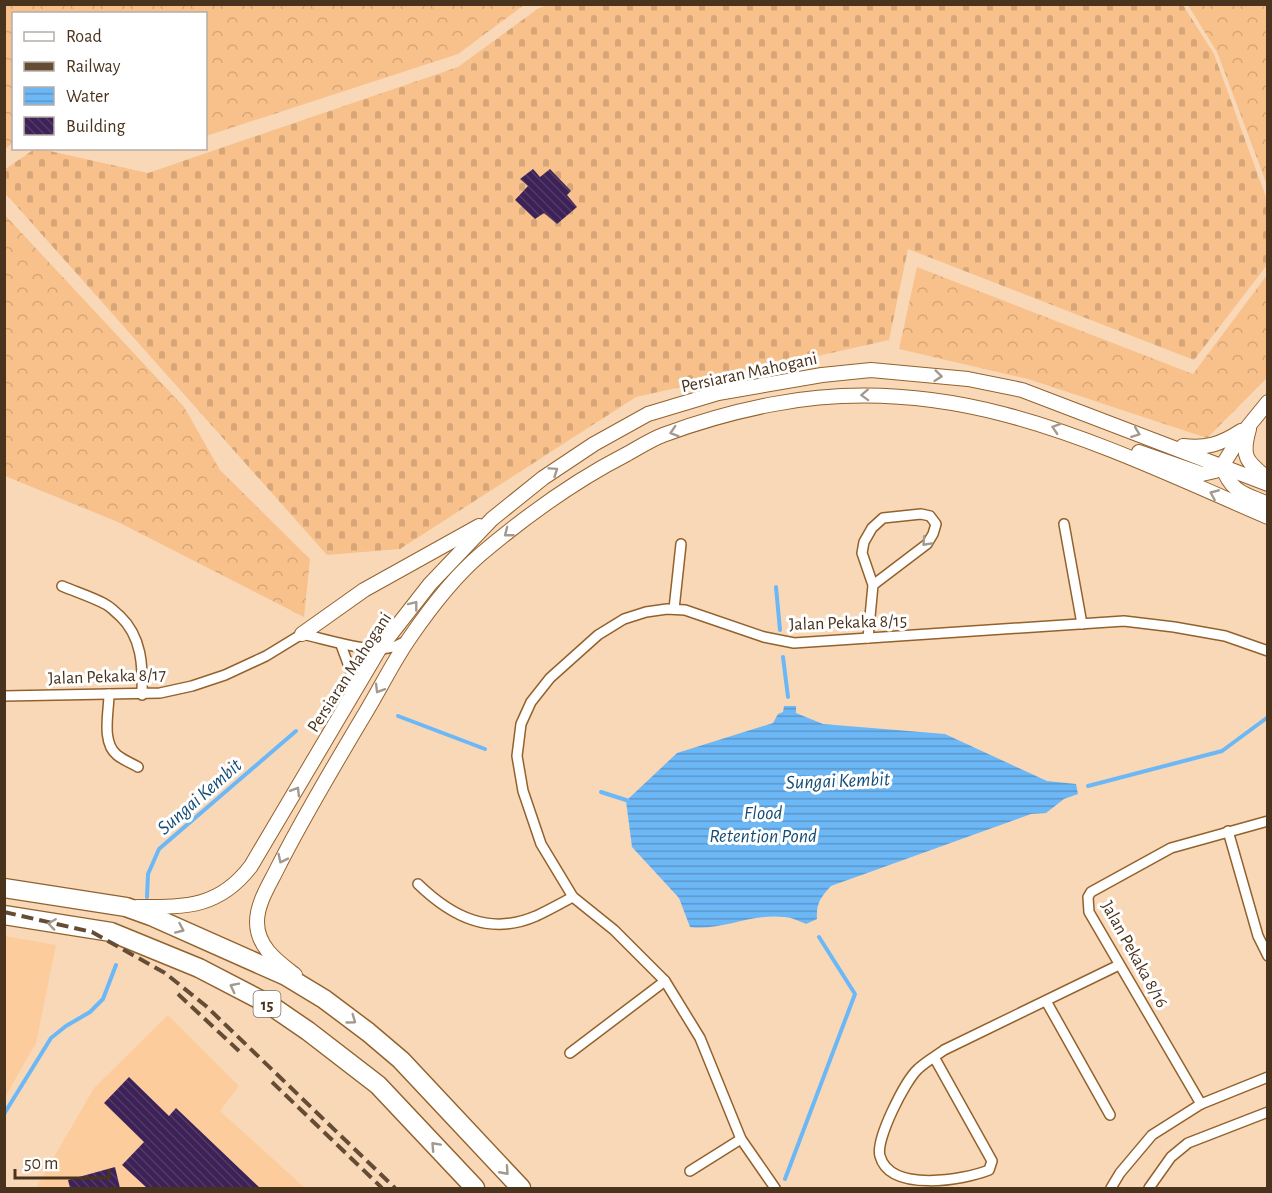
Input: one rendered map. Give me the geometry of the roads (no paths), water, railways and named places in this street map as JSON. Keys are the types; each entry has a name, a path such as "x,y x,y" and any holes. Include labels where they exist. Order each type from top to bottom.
{"highway":[{"name":"15","path":"4,888 126,907 258,963 324,999 401,1060 521,1188"},
{"name":"15","path":"4,915 111,932 199,968 270,1005 378,1085 475,1188"}],"main road":[{"name":"Persiaran Mahogani","path":"126,907 176,907 199,903 224,893 239,881 251,866 381,648 430,584 492,519 543,478 594,444 648,414 718,393 822,375 871,370 968,379 1022,390 1268,484"},
{"name":"Persiaran Mahogani","path":"324,999 271,956 260,938 257,920 261,902 289,846 409,639 438,598 479,556 553,498 607,464 660,436 772,404 825,396 875,394 912,397 963,404 1059,429 1268,517"},
{"path":"1111,449 1120,448 1137,452 1202,474 1215,471 1222,466 1242,434 1268,402"},
{"path":"1166,444 1206,447 1230,438 1250,424"},
{"path":"1250,424 1245,455 1248,462 1268,479"},
{"path":"1222,466 1228,483 1238,491 1268,504"},
{"path":"302,634 364,590 492,519"}],"street":[{"path":"868,638 873,585 862,553 864,542 872,528 883,518 921,514 930,516 936,524 927,544 873,585"},
{"path":"1064,524 1082,624"},
{"path":"674,609 681,544"},
{"path":"62,586 108,605 124,620 135,635 140,651 143,667 142,694"},
{"name":"Jalan Pekaka 8/15","path":"775,1188 741,1139 700,1038 665,981 614,930 573,897 541,844 523,791 517,756 521,724 531,702 550,678 598,635 624,619 646,612 674,609 686,610 764,637 794,643 1124,621 1225,636 1268,651"},
{"path":"302,634 341,645 381,648 393,647 409,639"},
{"name":"Jalan Pekaka 8/17","path":"4,696 160,693 225,675 266,656 302,634"},
{"path":"341,645 357,688"},
{"path":"109,694 108,741 117,756 138,767"},
{"name":"Jalan Pekaka 8/16","path":"1201,1104 1089,912 1088,897 1091,892 1171,848 1268,821"},
{"path":"1228,831 1258,936 1268,956"},
{"path":"418,884 436,902 463,918 484,923 506,924 534,917 573,897"},
{"path":"934,1057 992,1161 989,1170 940,1181 920,1181 897,1174 884,1166 879,1155 881,1138 907,1083 918,1069 934,1057 944,1050 1119,965"},
{"path":"570,1053 665,981"},
{"path":"1046,1001 1110,1115"},
{"path":"1111,1188 1120,1173 1152,1135 1201,1104 1268,1077"},
{"path":"1149,1188 1171,1157 1188,1143 1268,1112"},
{"path":"690,1171 741,1139"}],"water":[{"name":"Flood Retention Pond","path":"784,706 796,706 796,713 823,724 945,734 1047,781 1076,784 1078,794 1064,799 1046,813 1031,814 831,886 820,901 817,919 806,924 789,918 772,916 714,927 690,927 679,898 632,847 626,801 677,753 773,723 778,714 783,712"}],"waterway":[{"path":"776,587 780,630"},
{"path":"783,657 788,697"},
{"name":"Sungai Kembit","path":"398,716 485,749"},
{"name":"Sungai Kembit","path":"1088,786 1222,751 1268,717"},
{"name":"Sungai Kembit","path":"147,897 148,874 159,849 296,731"},
{"name":"Sungai Kembit","path":"601,792 629,801"},
{"path":"785,1179 855,994 819,937"},
{"name":"Sungai Kembit","path":"4,1114 51,1038 90,1012 103,999 116,965"}],"railway":[{"path":"4,912 92,932 165,973 206,1006 395,1188"},
{"path":"178,994 239,1051"},
{"path":"272,1082 382,1188"}]}
